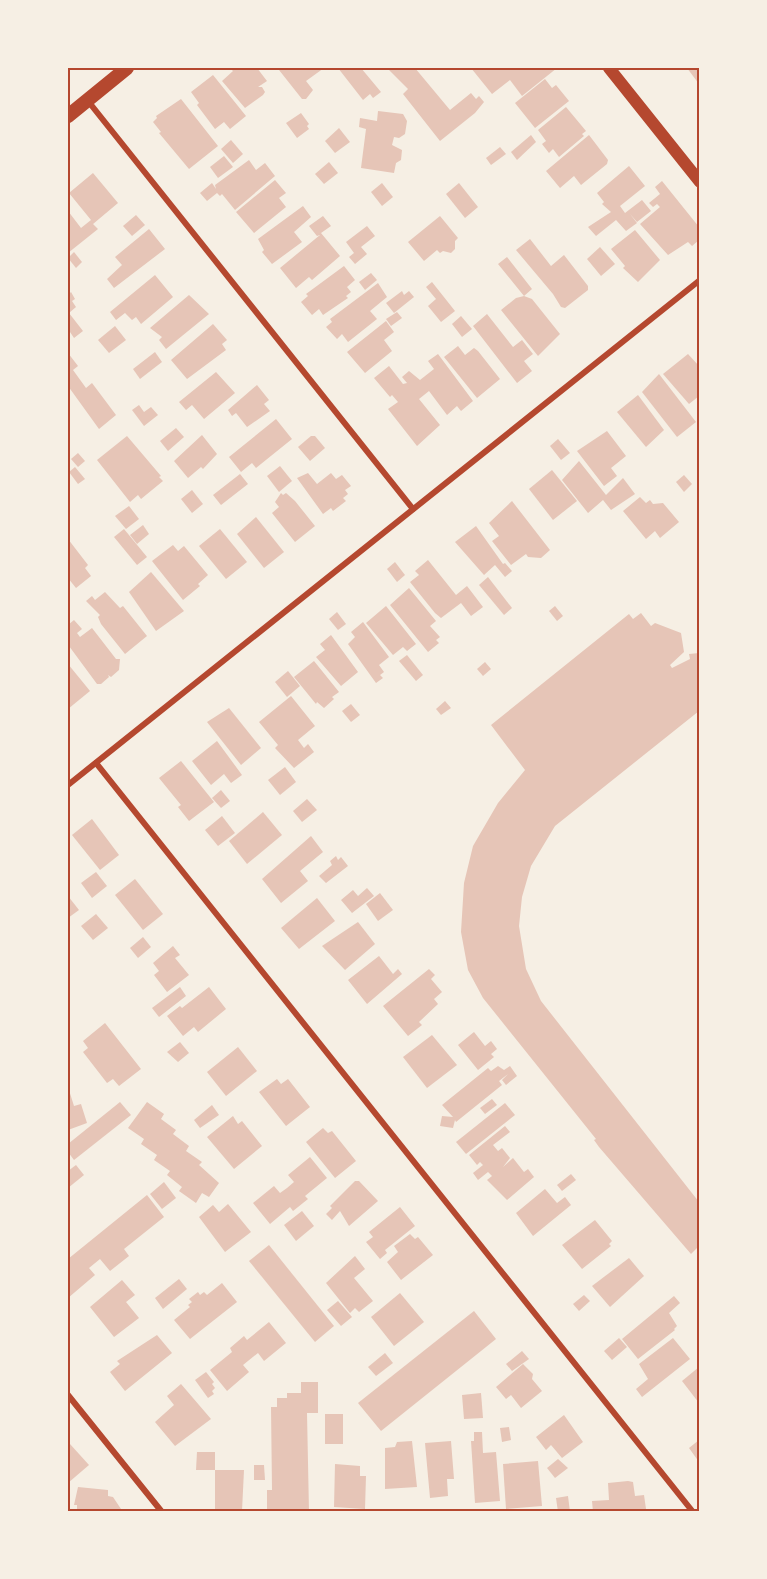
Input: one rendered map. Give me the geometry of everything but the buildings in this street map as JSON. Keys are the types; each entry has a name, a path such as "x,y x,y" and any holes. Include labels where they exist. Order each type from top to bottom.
{"main road":[{"path":"68,116 127,68"},
{"path":"609,68 699,182"}],"street":[{"path":"87,100 413,509"},
{"path":"68,785 192,683 699,280"},
{"path":"96,764 693,1512"},
{"path":"68,1395 162,1512"}]}
